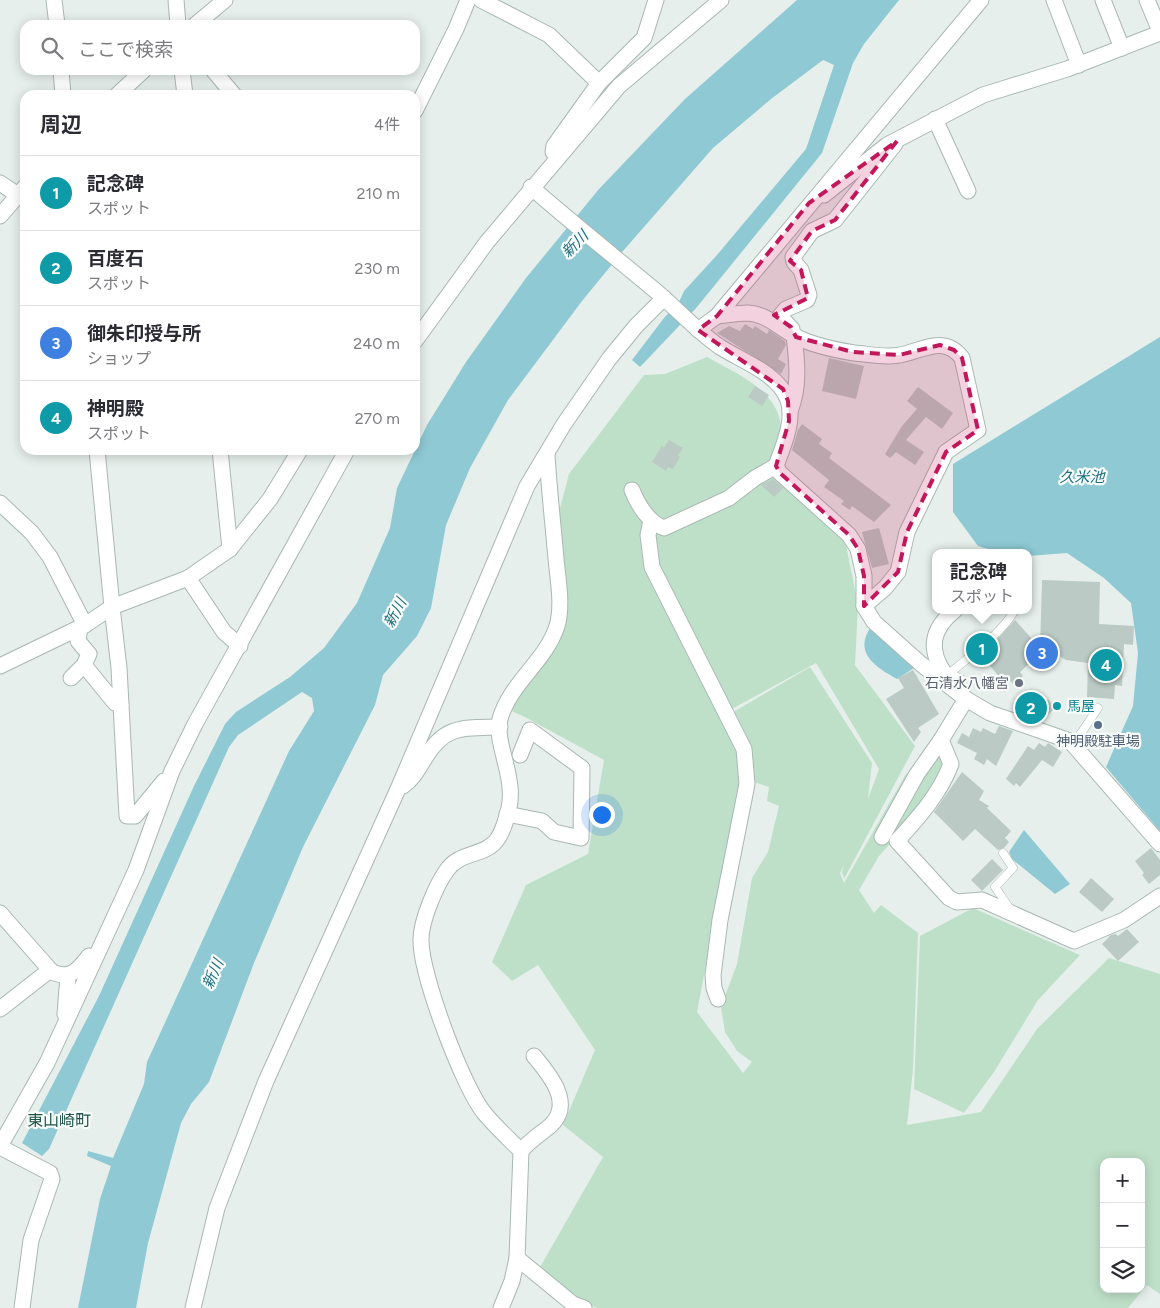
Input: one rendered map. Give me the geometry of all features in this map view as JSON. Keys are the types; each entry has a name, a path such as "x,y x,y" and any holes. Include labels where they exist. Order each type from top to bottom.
{"street":[{"path":"54,0 56,20"},
{"path":"176,0 178,20"},
{"path":"201,20 225,0"},
{"path":"420,101 468,0"},
{"path":"481,0 549,35 599,83"},
{"path":"550,166 554,146 599,83 644,38 656,0"},
{"path":"420,334 486,242 536,191 550,166 619,86 722,0"},
{"path":"717,316 809,203 981,0"},
{"path":"1054,0 1079,65"},
{"path":"1103,0 1122,48"},
{"path":"809,203 823,196 887,145 983,95 1079,65 1160,32 1147,0"},
{"path":"61,75 63,90"},
{"path":"122,90 139,75"},
{"path":"183,75 184,90"},
{"path":"216,75 226,90"},
{"path":"934,120 968,191"},
{"path":"789,413 795,398 797,381 795,336 791,328 780,316 786,309 807,300 809,295 801,270 794,262 793,257 812,231 836,220 897,141"},
{"path":"0,183 20,189"},
{"path":"536,191 664,298 693,325 774,380 788,401 788,432 776,466 755,478 729,498 664,528 656,525 651,520 635,498 632,490"},
{"path":"0,216 20,193"},
{"path":"193,1308 217,1208 266,1081 398,789 523,495 564,424 609,359 636,326 664,298"},
{"path":"693,325 717,316 748,313 768,319 795,336 853,352 899,355 929,345 940,345 959,354 965,368 978,430 946,452 907,532 898,572 885,588 864,606"},
{"path":"521,1151 484,1114 460,1071 422,961 420,938 432,900 447,869 463,856 486,849 497,840 507,814 512,784 500,721 514,691 536,664 557,625 559,596 547,454"},
{"path":"97,455 121,705 127,816 135,816 172,771"},
{"path":"221,455 230,549"},
{"path":"0,666 82,626 112,607 188,578 230,549 270,499 297,455"},
{"path":"22,1308 31,1240 52,1179 50,1173 1,1143 47,1063 136,870 172,771 195,724 240,646 344,455"},
{"path":"776,466 780,473 849,535 858,549 864,576 864,606 874,622 888,636 944,675 966,698 990,713 1070,741 1160,844"},
{"path":"0,503 32,533 50,557 82,626 78,640 88,654 84,664 70,678"},
{"path":"651,520 648,536 652,567 744,750 747,784 720,920 713,975 714,988 718,999"},
{"path":"188,578 224,632 240,646"},
{"path":"944,675 933,650 935,636 952,614"},
{"path":"84,664 114,703 121,705"},
{"path":"882,837 917,774 941,740 966,698"},
{"path":"398,789 413,779 438,738 451,731 500,727"},
{"path":"507,814 542,821 554,832 581,838 582,768 530,730 520,755"},
{"path":"941,740 951,764 946,776 924,810 897,841 953,901 982,900 1074,941 1124,920 1160,896"},
{"path":"0,913 50,970 61,976 68,976 78,971 110,926"},
{"path":"0,1009 50,970"},
{"path":"65,1023 68,976"},
{"path":"501,1308 512,1281 517,1258 521,1151 529,1142 552,1124 560,1111 559,1094 553,1080 534,1056"},
{"path":"517,1258 573,1304 584,1308"}],"lane":[{"path":"944,675 1006,623 1012,614"},
{"path":"944,675 963,680"},
{"path":"1073,745 1098,708"},
{"path":"1003,853 1013,868 995,887 1016,916"}],"highlighted area":[{"path":"897,141 835,220 812,231 790,261 801,270 808,298 774,315 791,327 796,337 853,352 899,355 940,345 954,350 962,358 978,430 946,452 907,532 898,572 864,606 864,576 858,549 849,535 780,473 776,466 789,421 788,401 783,389 698,330 717,316 809,203"}],"green space":[{"path":"707,357 758,387 776,409 780,422 781,438 771,472 845,540 858,605 855,665 915,746 844,879 842,872 844,865 840,873 844,883 906,774 942,750 947,763 925,805 879,856 859,890 874,913 881,905 918,933 913,1069 907,1125 981,1112 1037,1029 1109,958 1160,974 1160,1294 1147,1285 1145,1287 1145,1158 1100,1158 1100,1293 1140,1293 1128,1308 597,1308 584,1303 539,1269 603,1157 563,1125 595,1050 538,965 512,981 492,962 526,885 588,854 604,760 507,709 565,627 555,527 569,474 644,375 665,374","holes":["816,663 879,769 868,799 872,763 810,667 735,711 734,717 751,781 769,787 767,801 779,806 768,852 752,878 737,964 721,1007 725,1032 737,1051 752,1062 743,1073 697,1012 743,772 730,710"]},
{"path":"973,908 1080,955 1038,1000 994,1072 964,1113 914,1089 920,936"}],"water":[{"name":"新川","path":"797,0 899,0 864,44 853,63 822,153 697,307 640,367 632,360 664,318 679,302 684,291 717,255 806,149 834,65 823,60 771,99 713,148 582,301 508,400 470,468 446,525 431,608 417,636 383,675 375,705 303,847 254,963 209,1082 191,1104 181,1123 148,1243 136,1308 78,1308 100,1199 111,1166 87,1156 88,1151 113,1158 144,1084 147,1062 289,751 314,711 312,698 302,692 238,735 229,747 49,1149 42,1156 22,1143 99,996 194,786 225,724 236,712 290,677 324,648 357,603 390,528 397,488 413,455 420,455 420,440 427,425 466,362 526,278 599,189 685,99"},
{"name":"久米池","path":"1160,337 1160,831 1106,767 1133,706 1138,653 1131,603 1104,578 1067,553 1032,556 1032,549 988,549 978,546 953,512 953,464"},
{"path":"871,627 914,668 897,679 874,664 869,658 864,644"},
{"path":"1024,830 1070,884 1055,894 1012,859 1009,852"}],"building":[{"path":"745,324 753,329 755,326 767,334 769,330 785,341 786,345 778,359 786,364 781,374 717,333 729,326 740,331"},
{"path":"829,358 864,366 856,399 822,391"},
{"path":"755,386 769,395 762,406 748,397"},
{"path":"918,387 953,413 942,429 926,417 906,440 924,452 915,465 896,452 890,458 885,454 902,426 917,409 907,401"},
{"path":"802,424 822,439 819,444 832,453 829,458 891,505 874,522 852,506 850,510 841,504 844,501 824,487 829,480 792,450 798,430"},
{"path":"669,440 683,448 673,469 668,467 666,471 652,462 662,446 664,448"},
{"path":"773,479 783,488 774,497 761,485"},
{"path":"879,528 889,564 872,568 862,532"},
{"path":"1042,580 1100,582 1099,624 1134,626 1133,645 1124,644 1122,686 1115,685 1114,699 1087,697 1088,663 1066,660 1056,654 1044,664 1040,654 1020,672 1023,676 1013,684 1011,681 1006,685 986,661 991,657 986,651 1015,620 1040,648"},
{"path":"913,670 939,714 918,728 921,732 914,742 886,699 904,688 898,678"},
{"path":"1048,699 1055,708 1042,720 1038,720 1032,713"},
{"path":"999,726 1013,731 996,766 987,759 984,765 974,759 977,753 957,743 962,733 969,737 973,728 981,732 983,728 995,734"},
{"path":"1039,743 1045,747 1048,743 1062,752 1053,767 1042,760 1020,787 1016,783 1014,786 1006,779 1028,746 1034,750"},
{"path":"962,772 984,791 979,800 989,806 987,808 1011,831 1005,838 1009,842 1004,848 998,850 975,829 963,841 934,812"},
{"path":"1151,848 1160,860 1160,875 1149,884 1135,861"},
{"path":"992,859 1003,870 982,891 971,880"},
{"path":"1091,878 1114,899 1102,912 1079,892"},
{"path":"1127,929 1139,942 1118,961 1102,944 1111,935 1116,934 1118,936"}],"place":[{"name":"記念碑","path":"982,649"},
{"name":"御朱印授与所","path":"1042,653"},
{"name":"神明殿","path":"1106,665"},
{"name":"石清水八幡宮","path":"1019,683"},
{"name":"馬屋","path":"1057,706"},
{"name":"百度石","path":"1031,708"},
{"name":"神明殿駐車場","path":"1098,725"}],"district":[{"name":"東山崎町","path":"59,1120"}]}
